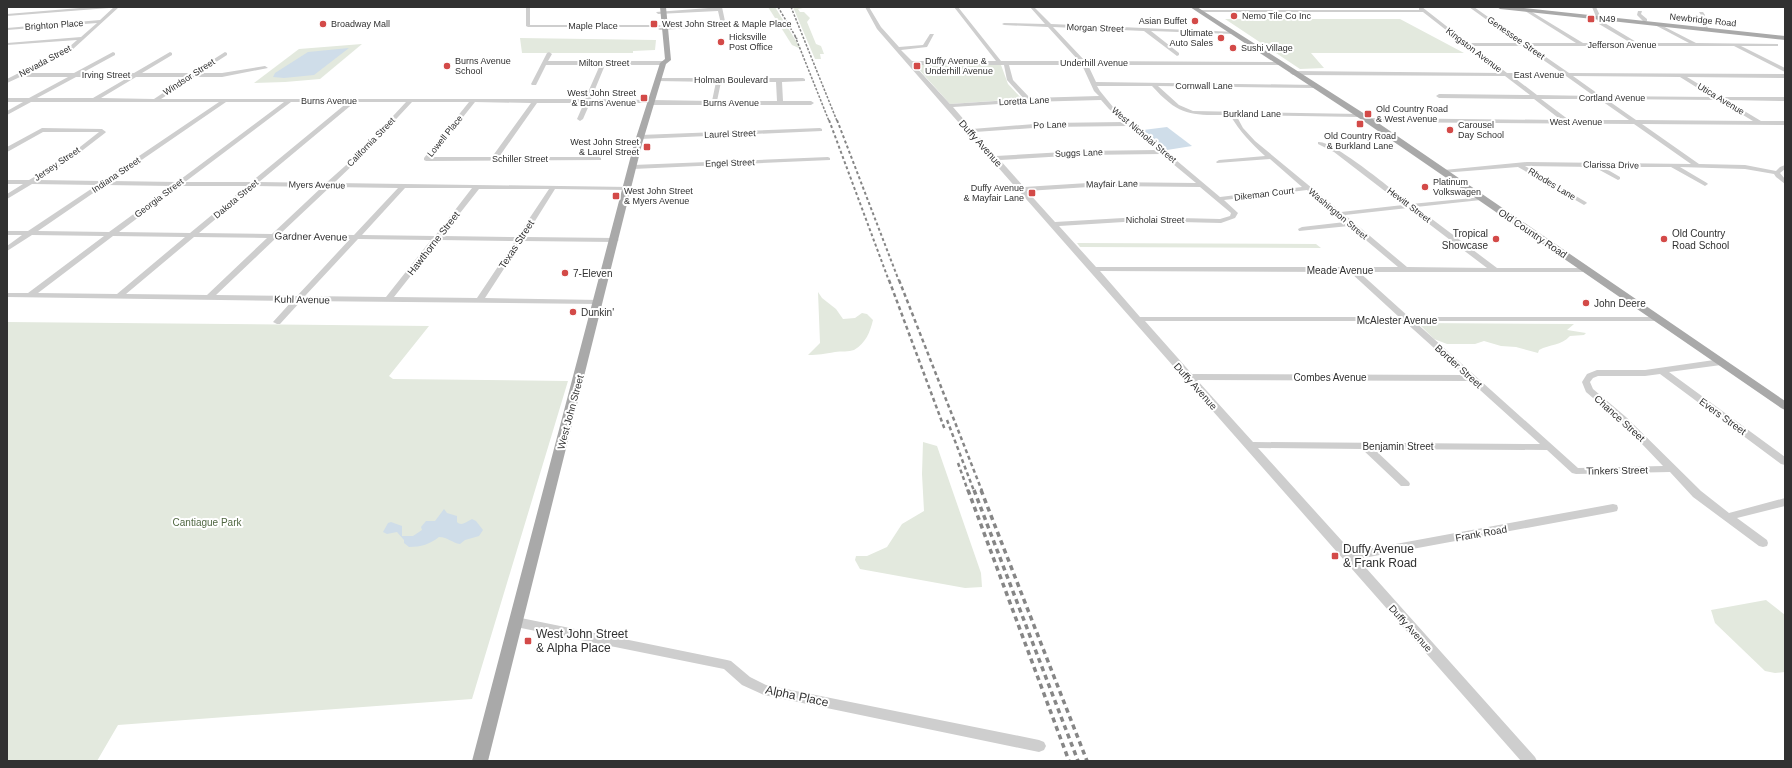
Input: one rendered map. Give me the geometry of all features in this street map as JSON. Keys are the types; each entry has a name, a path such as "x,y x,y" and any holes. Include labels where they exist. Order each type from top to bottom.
{"main road":[{"name":"Old Country Road","path":"1193,7 1279,64 1368,120 1785,406"},
{"name":"Newbridge Road","path":"1500,7 1645,20 1773,35"},
{"name":"Newbridge Road","path":"1521,7 1657,24 1785,36"},
{"name":"West John Street","path":"480,761 554,477 597,302 615,240 640,137 663,64 668,60 668,51 662,28 660,10"},
{"name":"West John Street","path":"662,28 660,61 663,64"},
{"path":"660,53 668,51"}],"street":[{"path":"7,14 109,7"},
{"name":"Nevada Street","path":"7,81 67,51 117,7"},
{"name":"Maple Place","path":"528,7 528,26 662,28 724,25 720,8"},
{"name":"Duffy Avenue","path":"866,7 879,28 947,106 1530,761"},
{"path":"956,7 1003,63 1010,80 1028,100"},
{"name":"West Nicholai Street","path":"1032,7 1084,63 1102,98 1111,108 1220,199"},
{"path":"1252,7 1259,11"},
{"path":"1305,7 1313,11"},
{"path":"1359,7 1367,11"},
{"name":"Kingston Avenue","path":"1418,7 1568,122"},
{"name":"Genessee Street","path":"1471,7 1698,166"},
{"path":"1594,7 1601,23 1638,45"},
{"path":"660,10 720,8"},
{"path":"1527,10 1581,44"},
{"path":"1200,11 1424,11"},
{"path":"1640,12 1639,14 1645,20"},
{"path":"1701,13 1703,15 1701,18 1706,27"},
{"name":"Brighton Place","path":"7,28 101,21"},
{"name":"Morgan Street","path":"1004,24 1234,33"},
{"path":"1657,24 1695,45"},
{"path":"1146,30 1177,54"},
{"path":"897,49 925,46 932,35"},
{"path":"7,44 82,38"},
{"name":"Jefferson Avenue","path":"1467,44 1776,45"},
{"path":"1734,45 1785,70"},
{"path":"7,113 113,54"},
{"path":"93,100 170,54"},
{"name":"Windsor Street","path":"154,100 225,54"},
{"path":"534,84 549,54"},
{"name":"Milton Street","path":"544,63 663,64"},
{"path":"580,119 603,63"},
{"name":"Underhill Avenue","path":"910,63 1279,64"},
{"name":"Irving Street","path":"19,75 222,75 265,68"},
{"name":"East Avenue","path":"1293,73 1785,76"},
{"name":"Utica Avenue","path":"1681,76 1762,123"},
{"name":"Holman Boulevard","path":"658,80 803,80"},
{"path":"714,103 719,80"},
{"path":"779,80 780,103"},
{"name":"Cornwall Lane","path":"1094,84 1155,86 1314,86"},
{"name":"Burkland Lane","path":"1155,86 1174,104 1184,111 1201,114 1359,115"},
{"name":"Cortland Avenue","path":"1439,96 1785,99"},
{"name":"Loretta Lane","path":"947,106 1028,100 1102,98"},
{"name":"Burns Avenue","path":"7,100 811,103"},
{"name":"Indiana Street","path":"7,249 224,101"},
{"name":"Georgia Street","path":"30,295 288,101"},
{"name":"Dakota Street","path":"119,296 353,101"},
{"name":"California Street","path":"209,297 356,159 410,101"},
{"name":"Lowell Place","path":"441,159 426,159 473,101"},
{"path":"494,159 535,101"},
{"name":"Washington Street","path":"1232,114 1247,136 1406,270"},
{"name":"West Avenue","path":"1368,120 1785,124"},
{"name":"Po Lane","path":"970,131 1047,125 1130,124"},
{"name":"Jersey Street","path":"7,150 42,130 100,130 103,132 68,159 7,197"},
{"name":"Laurel Street","path":"640,137 820,130"},
{"name":"Hewitt Street","path":"1320,143 1336,151 1495,270"},
{"name":"Suggs Lane","path":"994,158 1082,153 1164,152"},
{"path":"1218,162 1271,157"},
{"name":"Schiller Street","path":"441,159 599,159"},
{"name":"Engel Street","path":"633,167 828,159"},
{"name":"Clarissa Drive","path":"1444,172 1519,165 1595,165 1737,166 1777,173"},
{"name":"Rhodes Lane","path":"1519,165 1584,203"},
{"path":"1595,165 1618,178"},
{"path":"1671,166 1705,184"},
{"path":"1785,167 1777,173 1778,176 1785,182"},
{"name":"Myers Avenue","path":"7,182 628,188"},
{"name":"Mayfair Lane","path":"1021,189 1104,184 1202,185"},
{"path":"277,322 402,187"},
{"name":"Hawthorne Street","path":"388,300 477,187"},
{"name":"Texas Street","path":"479,301 553,188"},
{"name":"Dikeman Court","path":"1220,199 1308,188"},
{"path":"1339,214 1481,198"},
{"name":"Nicholai Street","path":"1052,224 1140,219 1221,221 1233,218 1235,213 1220,199"},
{"path":"1302,229 1351,224"},
{"name":"Gardner Avenue","path":"7,233 615,240"},
{"name":"Meade Avenue","path":"1092,269 1587,270"},
{"name":"Border Street","path":"1352,270 1565,462"},
{"name":"Kuhl Avenue","path":"7,295 597,302"},
{"name":"McAlester Avenue","path":"1136,319 1658,319"},
{"name":"Chance Street","path":"1721,362 1645,373 1596,373 1590,376 1586,382 1589,390 1623,419 1697,494 1763,543"},
{"name":"Evers Street","path":"1662,371 1785,462"},
{"name":"Combes Avenue","path":"1188,377 1472,378"},
{"name":"Benjamin Street","path":"1249,445 1548,447"},
{"path":"1365,446 1405,484"},
{"name":"Tinkers Street","path":"1565,462 1576,471 1673,469"},
{"path":"1727,517 1785,502"},
{"name":"Frank Road","path":"1349,557 1613,508"},
{"name":"Alpha Place","path":"516,622 727,665 749,683 764,690 1039,746"}],"green space":[{"path":"768,7 775,7 801,49 792,45"},
{"path":"793,7 802,7 803,8 798,9 800,12 804,12 810,18 807,22 816,44 821,46 824,54 820,54 821,59 815,59"},
{"path":"1225,19 1400,19 1464,53 1311,53 1324,68 1300,69"},
{"path":"520,38 656,40 655,50 633,51 633,53 522,53"},
{"path":"362,44 320,79 254,83 299,49"},
{"path":"915,65 1001,65 1008,84 1022,99 950,104"},
{"path":"1077,243 1316,244 1321,248 1080,247"},
{"path":"818,292 822,298 836,309 843,319 855,318 862,313 867,314 873,320 867,337 862,344 854,350 808,355 820,343"},
{"name":"Cantiague Park","path":"7,322 429,326 389,376 393,379 568,381 472,699 118,725 97,761 7,761"},
{"path":"1418,323 1574,324 1567,330 1586,333 1584,335 1570,336 1563,342 1539,350 1538,353 1484,341 1475,344 1447,344 1434,339"},
{"path":"923,442 937,446 981,573 982,587 965,588 860,569 855,560 856,556 867,556 887,547 902,524 924,511 922,474"},
{"path":"1766,600 1785,615 1785,672 1775,673 1765,671 1715,623 1711,610"}],"shaded area":[{"path":"349,48 314,75 284,78 273,77 275,73 308,52"},
{"path":"1167,127 1192,146 1167,150 1143,130"},
{"path":"444,509 447,513 457,516 457,522 463,524 472,519 476,521 483,530 479,536 465,540 460,544 439,537 425,545 409,547 404,543 404,540 397,532 387,534 383,532 388,523 391,522 402,526 402,536 413,536 422,530 421,527 426,521 435,521"}],"railway":[{"path":"778,7 797,39"},
{"path":"791,7 837,121"},
{"path":"795,36 829,121"},
{"path":"829,120 889,281"},
{"path":"837,120 899,281"},
{"path":"889,280 945,430"},
{"path":"899,280 982,491"},
{"path":"947,420 974,491"},
{"path":"958,463 968,491"},
{"path":"968,490 1069,761"},
{"path":"974,490 1078,761"},
{"path":"981,490 1087,761"}],"place":[{"name":"Nemo Tile Co Inc","path":"1234,16"},
{"name":"N49","path":"1591,19"},
{"name":"Asian Buffet","path":"1195,21"},
{"name":"Broadway Mall","path":"323,24"},
{"name":"West John Street & Maple Place","path":"654,24"},
{"name":"Ultimate Auto Sales","path":"1221,38"},
{"name":"Hicksville Post Office","path":"721,42"},
{"name":"Sushi Village","path":"1233,48"},
{"name":"Burns Avenue School","path":"447,66"},
{"name":"Duffy Avenue & Underhill Avenue","path":"917,66"},
{"name":"West John Street & Burns Avenue","path":"644,98"},
{"name":"Old Country Road & West Avenue","path":"1368,114"},
{"name":"Old Country Road & Burkland Lane","path":"1360,124"},
{"name":"Carousel Day School","path":"1450,130"},
{"name":"West John Street & Laurel Street","path":"647,147"},
{"name":"Platinum Volkswagen","path":"1425,187"},
{"name":"Duffy Avenue & Mayfair Lane","path":"1032,193"},
{"name":"West John Street & Myers Avenue","path":"616,196"},
{"name":"Tropical Showcase","path":"1496,239"},
{"name":"Old Country Road School","path":"1664,239"},
{"name":"7-Eleven","path":"565,273"},
{"name":"John Deere","path":"1586,303"},
{"name":"Dunkin'","path":"573,312"},
{"name":"Duffy Avenue & Frank Road","path":"1335,556"},
{"name":"West John Street & Alpha Place","path":"528,641"}]}
